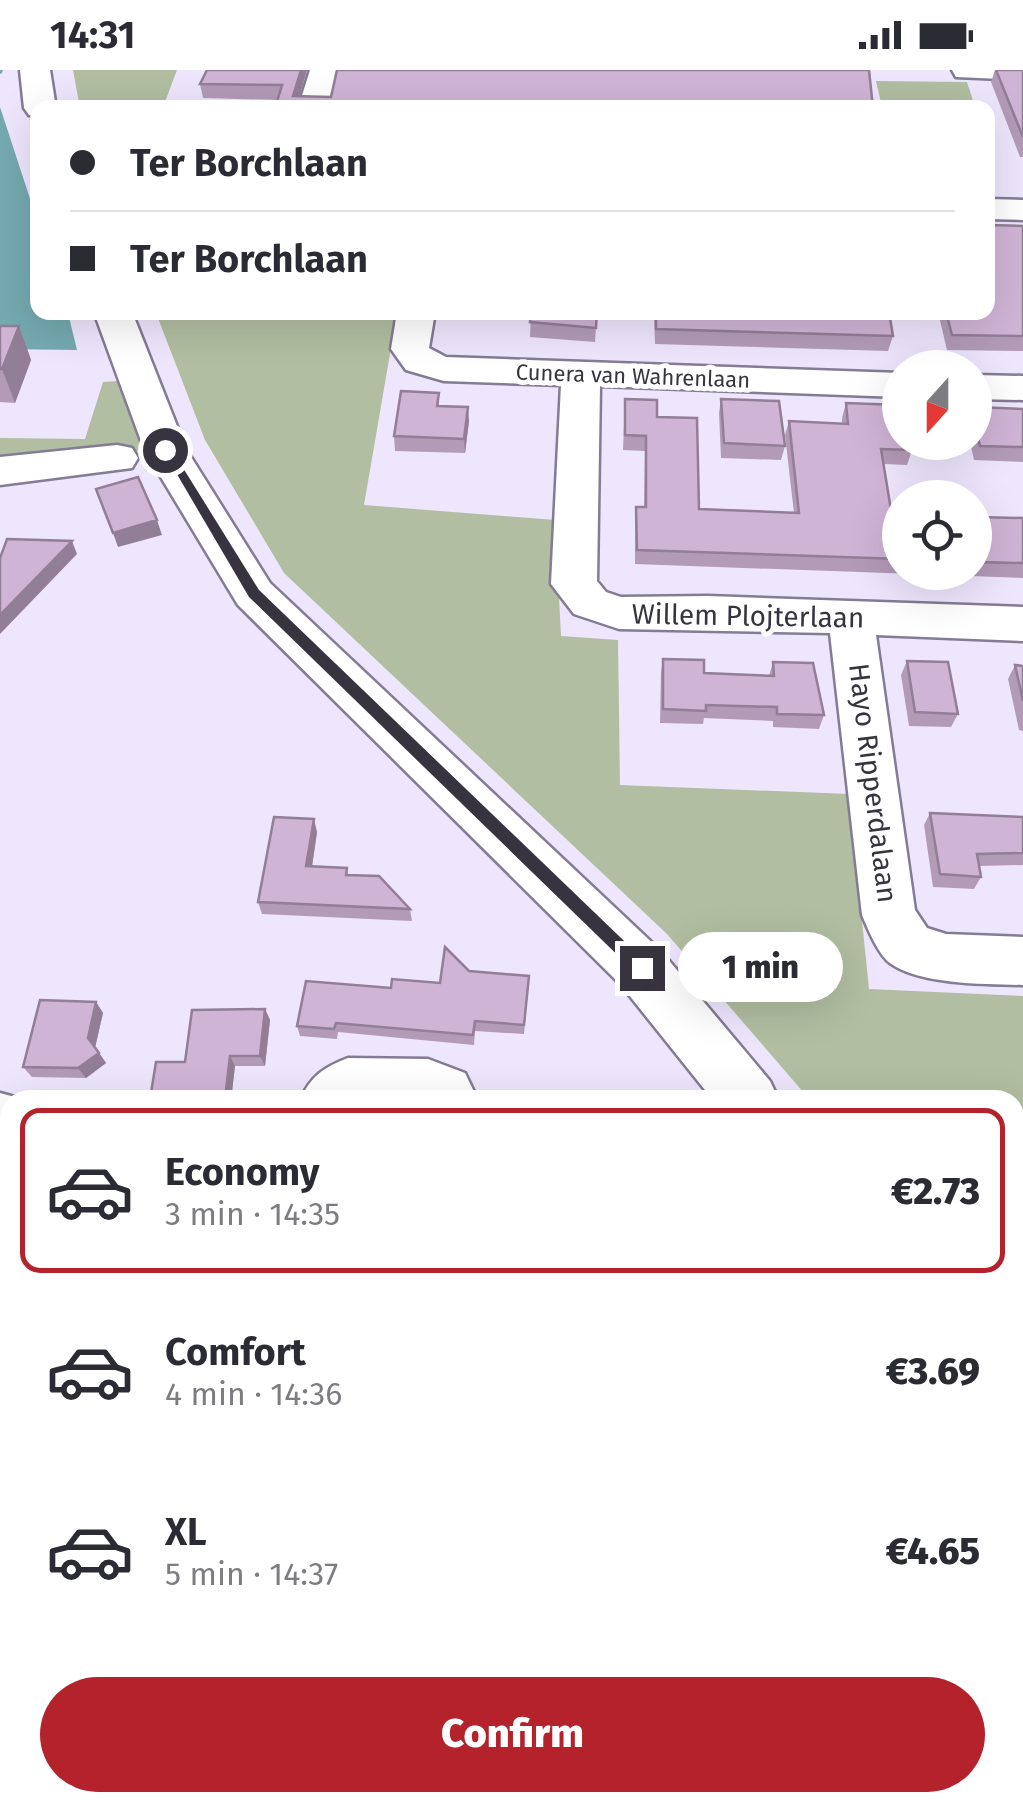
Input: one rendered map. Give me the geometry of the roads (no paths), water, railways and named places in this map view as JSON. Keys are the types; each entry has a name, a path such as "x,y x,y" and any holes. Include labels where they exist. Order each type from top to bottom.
{"street":[{"path":"35,70 39,100"},
{"path":"316,100 325,70"},
{"path":"967,70 1023,71"},
{"path":"995,209 1023,210"},
{"path":"116,320 165,450 254,594 642,968 742,1090"},
{"name":"Cunera van Wahrenlaan","path":"415,320 410,349 420,362 444,369 882,384"},
{"name":"Willem Plojterlaan","path":"581,375 574,584 590,604 619,613 1023,624"},
{"path":"992,387 1023,388"},
{"path":"4,474 116,458"},
{"name":"Hayo Ripperdalaan","path":"851,618 889,915 908,946 946,958 1023,962"},
{"path":"342,1090 348,1085 428,1086 439,1090"}]}
